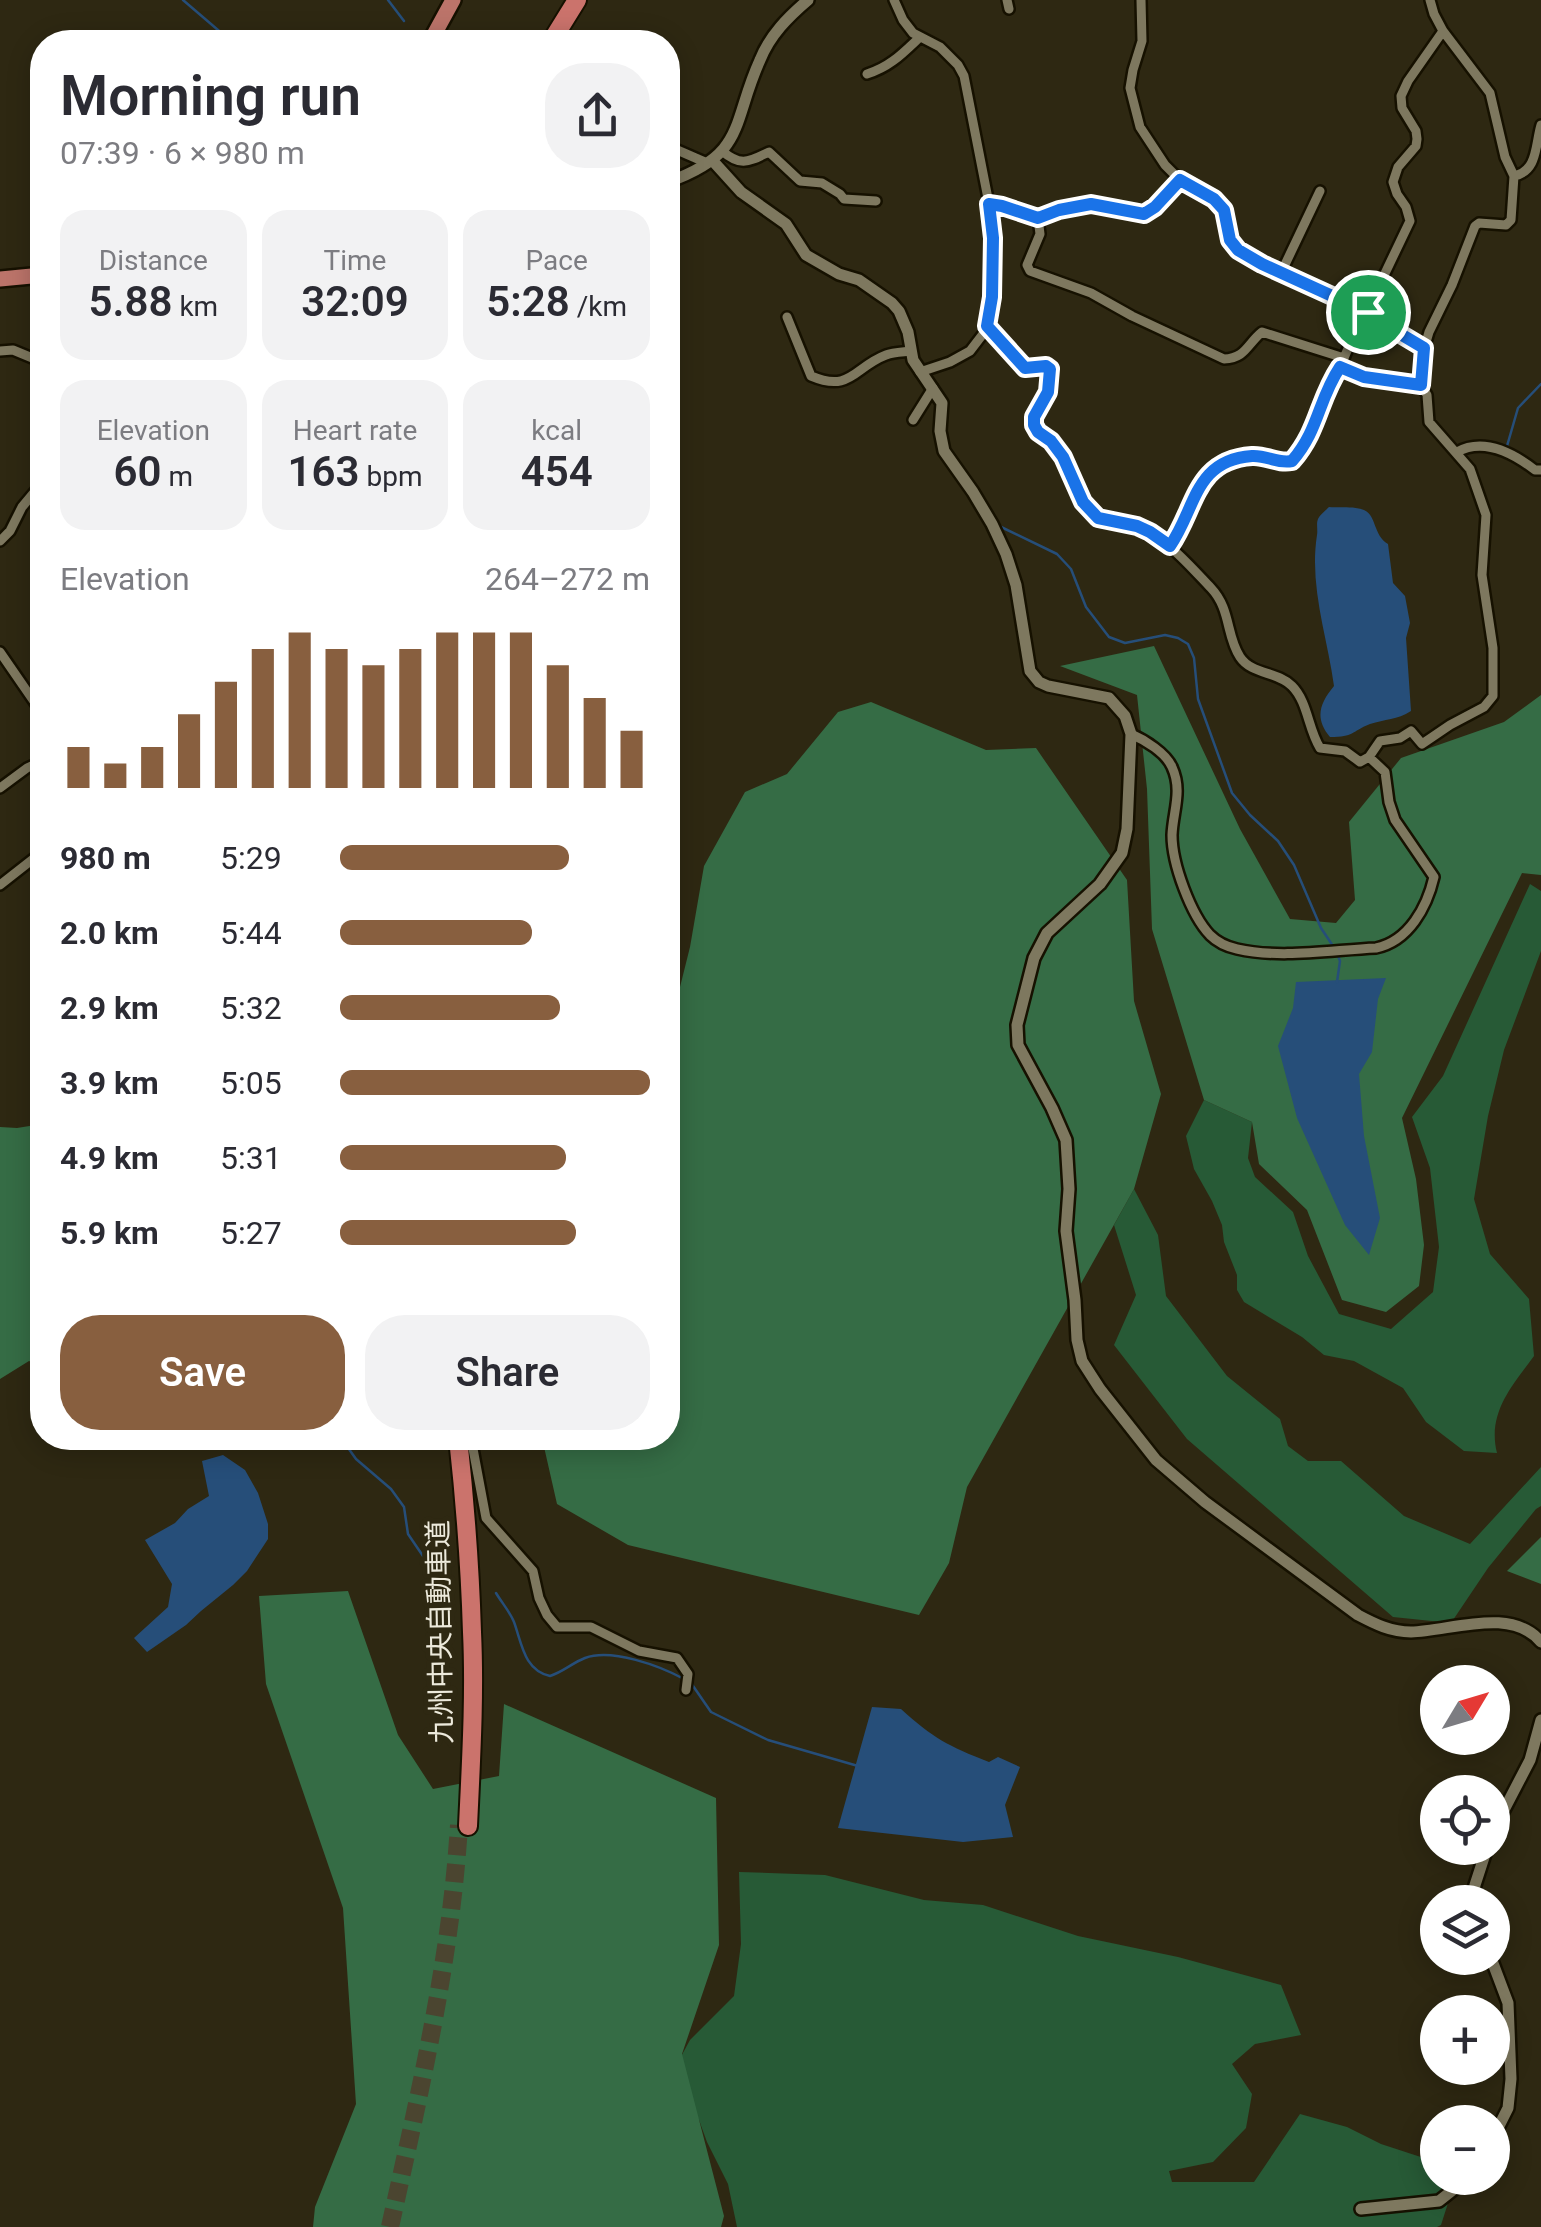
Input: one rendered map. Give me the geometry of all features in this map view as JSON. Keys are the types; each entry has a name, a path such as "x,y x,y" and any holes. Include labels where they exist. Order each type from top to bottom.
{"highway":[{"path":"437,30 453,0"},
{"path":"561,30 577,0"},
{"path":"565,30 589,0"},
{"path":"0,279 30,275"},
{"name":"九州中央自動車道","path":"451,1450 464,1634 463,1826 472,1715 472,1634 459,1450"}],"street":[{"path":"680,178 710,162 736,132 760,58 785,19 808,0"},
{"path":"894,0 913,33 946,51 966,82 993,238 992,297 987,326 976,345 963,355 920,372"},
{"path":"1141,0 1142,41 1130,88 1148,142 1180,180 1214,199 1224,210 1230,240 1238,250 1366,311 1424,348"},
{"path":"987,326 1025,368 1050,369 1048,392 1034,417 1034,425 1063,457 1083,502 1098,518 1150,532 1170,546 1209,586 1222,602 1243,662 1253,669 1277,674 1296,691 1320,748 1345,751 1360,762 1369,757 1380,741 1411,732 1422,744 1484,707 1492,696 1493,648 1482,576 1486,515 1470,468 1429,422 1427,395 1421,385 1429,332 1462,262 1474,226 1506,224 1511,220 1514,176 1505,157 1490,93 1443,31 1430,0"},
{"path":"1170,546 1197,489 1220,465 1249,456 1292,461 1312,434 1329,384 1410,221 1393,182 1398,168 1416,146 1416,131 1402,108 1402,90 1443,31"},
{"path":"867,74 898,59 920,37"},
{"path":"1514,176 1524,174 1534,160 1541,125"},
{"path":"680,151 710,162 741,192 786,224 806,256 839,274 860,280 892,303 903,319 913,360 941,399 940,436 944,450 973,492 1006,554 1016,585 1030,671 1048,686 1109,698 1126,716 1132,734 1122,853 1100,884 1047,933 1034,958 1018,1025 1018,1045 1066,1140 1066,1231 1082,1361 1156,1460 1205,1502 1358,1616 1385,1629 1408,1632 1499,1622 1518,1624 1541,1642"},
{"path":"722,151 734,160 748,162 769,152 800,181 822,182 844,199 876,201"},
{"path":"989,204 1038,218 1091,204 1144,214 1180,180"},
{"path":"1281,273 1320,191"},
{"path":"1038,218 1040,234 1026,265 1030,271 1091,294 1217,357 1240,357 1262,332 1342,362 1364,377 1421,385"},
{"path":"787,317 811,376 824,382 846,382 887,354 911,351"},
{"path":"0,351 13,350 30,357"},
{"path":"913,420 933,388"},
{"path":"1458,452 1468,446 1493,447 1538,470"},
{"path":"0,541 30,497"},
{"path":"0,652 5,670 30,699"},
{"path":"1132,734 1173,768 1178,795 1172,835 1176,864 1202,923 1220,943 1265,952 1388,946 1411,926 1430,895 1434,877 1395,820 1384,772 1369,757"},
{"path":"0,788 30,767"},
{"path":"0,884 30,861"},
{"path":"474,1450 486,1518 533,1571 539,1598 557,1627 591,1627 638,1651 677,1658 688,1674 686,1690"},
{"path":"1510,1798 1530,1760 1541,1720"},
{"path":"1497,1975 1508,2003 1508,2105"},
{"path":"1361,2210 1439,2200 1446,2195"}],"green space":[{"path":"1154,646 1240,829 1290,919 1336,923 1355,900 1349,822 1401,758 1504,722 1541,695 1541,875 1522,873 1402,1118 1416,1179 1424,1245 1419,1286 1386,1312 1342,1300 1307,1210 1259,1164 1252,1122 1204,1100 1152,929 1147,789 1137,695 1060,666"},
{"path":"871,702 986,750 1036,748 1127,880 1134,1001 1161,1094 1134,1189 967,1487 949,1563 919,1615 628,1545 557,1504 545,1450 680,1450 680,987 704,866 745,792 787,774 838,712"},
{"path":"1530,884 1541,891 1541,951 1504,1050 1474,1199 1490,1254 1529,1299 1534,1356 1510,1389 1499,1413 1495,1425 1497,1453 1464,1451 1426,1422 1403,1388 1354,1361 1324,1355 1244,1302 1237,1290 1237,1275 1222,1225 1194,1169 1186,1136 1204,1100 1252,1122 1248,1158 1255,1177 1293,1212 1308,1256 1339,1314 1391,1329 1433,1292 1439,1247 1430,1168 1412,1117 1443,1076"},
{"path":"30,1126 30,1361 0,1379 0,1127"},
{"path":"1134,1189 1158,1235 1166,1296 1227,1376 1280,1419 1288,1446 1308,1461 1341,1461 1404,1516 1470,1544 1541,1467 1541,1506 1488,1568 1451,1623 1393,1617 1187,1439 1114,1345 1136,1295 1114,1225"},
{"path":"1541,1537 1541,1584 1507,1571"},
{"path":"348,1591 398,1735 433,1789 499,1776 504,1704 716,1798 719,1945 682,2054 724,2216 721,2227 313,2227 315,2207 356,2104 343,1908 266,1684 259,1596"},
{"path":"739,1872 825,1875 924,1900 983,1905 1078,1936 1178,1957 1281,1985 1301,2035 1255,2044 1232,2064 1252,2094 1246,2128 1213,2162 1169,2171 1172,2182 1254,2182 1300,2114 1347,2127 1420,2157 1420,2195 1447,2195 1449,2200 1441,2225 737,2227 728,2184 672,2073 690,2040 734,1996 741,1944"}],"water":[{"path":"1329,507 1364,510 1388,544 1393,583 1405,596 1410,623 1406,638 1411,711 1348,735 1330,737 1321,711 1334,686 1315,573 1317,521"},
{"path":"1386,978 1378,999 1372,1052 1359,1074 1364,1136 1380,1218 1369,1255 1345,1225 1297,1118 1278,1046 1293,1008 1296,982"},
{"path":"223,1455 245,1470 258,1493 268,1524 268,1539 233,1585 147,1652 134,1638 168,1607 172,1584 145,1540 209,1496 202,1461"},
{"path":"872,1707 901,1709 952,1746 989,1762 998,1757 1020,1767 1005,1805 1013,1837 963,1842 838,1828"}],"waterway":[{"path":"183,0 218,30"},
{"path":"388,0 404,21"},
{"path":"1512,450 1507,446 1518,408 1541,384"},
{"path":"999,526 1057,554 1071,569 1086,607 1109,637 1125,643 1165,635 1188,644 1194,658 1198,699 1232,793 1278,841 1294,865 1321,928 1335,949"},
{"path":"1337,982 1338,956"},
{"path":"350,1450 391,1489 404,1507 408,1534 425,1559"},
{"path":"496,1593 512,1618 525,1655 541,1673 550,1676 585,1658 608,1655 649,1664 684,1679"},
{"path":"691,1683 711,1712 768,1740 858,1766"}],"tunnel":[{"path":"390,2227 441,1977 459,1825"}],"route":[{"path":"1180,180 1214,199 1224,210 1230,240 1238,250 1368,312 1424,348 1421,385 1364,377 1340,367 1329,384 1312,434 1292,461 1249,456 1220,465 1197,489 1170,546 1137,526 1098,518 1083,502 1063,457 1034,425 1034,417 1048,392 1050,369 1035,365 1025,368 987,326 991,312 993,238 989,204 1038,218 1091,204 1144,214 1180,180"}]}
